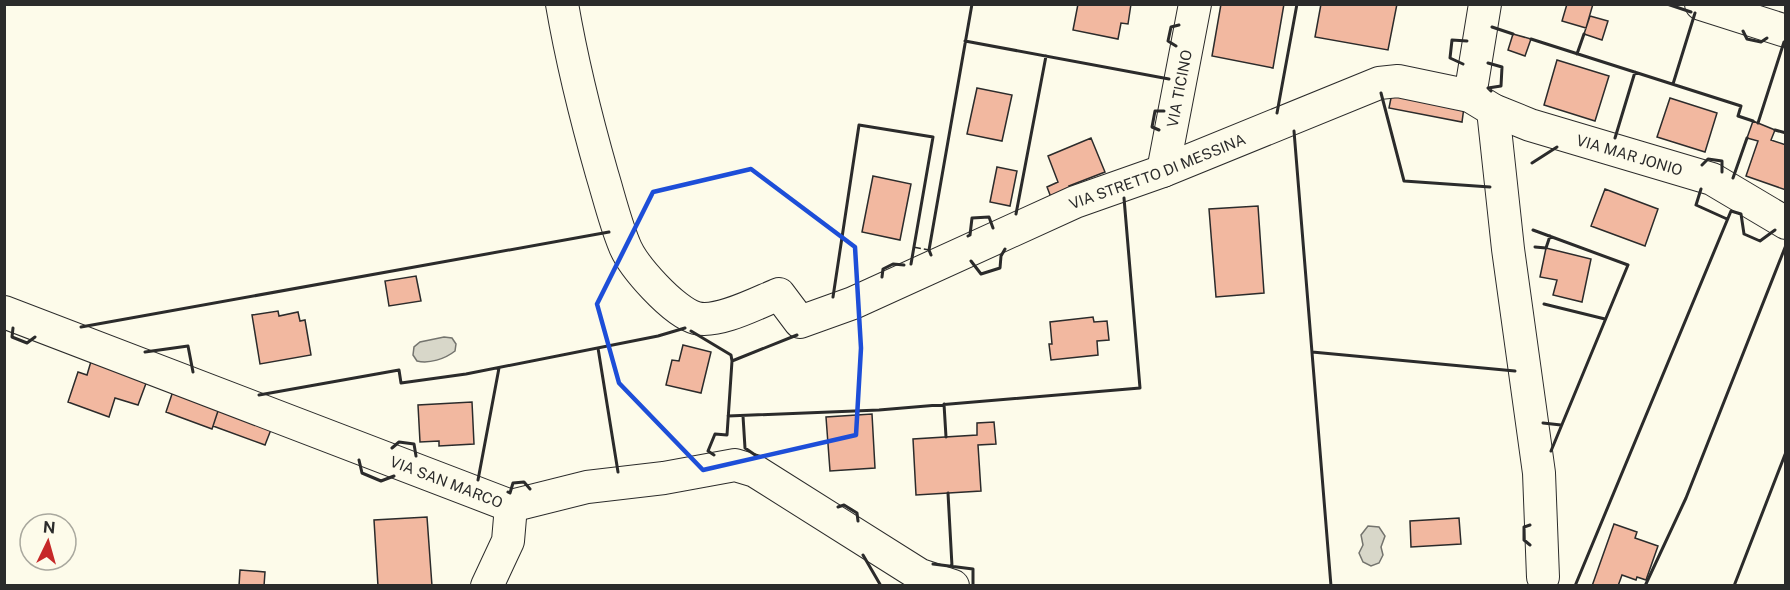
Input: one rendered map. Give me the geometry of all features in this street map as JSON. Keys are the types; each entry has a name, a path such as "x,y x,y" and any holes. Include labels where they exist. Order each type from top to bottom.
{"street":[{"name":"VIA STRETTO DI MESSINA","path":"562,4 585,114 624,246 645,276 669,300 697,318 730,314 779,294 800,322 853,303 1075,202 1163,171 1379,82 1398,81 1494,109"},
{"name":"VIA TICINO","path":"1163,171 1195,4"},
{"path":"1485,4 1508,249 1539,473 1543,577"},
{"path":"1701,4 1785,31"},
{"path":"1494,109 1522,224 1527,281 1542,354"},
{"name":"VIA MAR JONIO","path":"1494,109 1712,179 1785,223"},
{"name":"VIA SAN MARCO","path":"4,312 511,506 586,487 664,478 735,465 755,471 920,575 953,585"},
{"path":"487,585 508,541 511,506"}],"highlighted area":[{"path":"751,169 855,247 861,348 856,435 703,470 619,383 597,304 653,192"}],"shaded area":[{"path":"444,337 452,338 456,344 455,351 437,360 417,361 413,355 414,347 420,342"},
{"path":"1368,526 1379,527 1385,536 1381,547 1383,555 1379,563 1371,566 1363,562 1359,553 1363,545 1361,535"}],"building":[{"path":"1078,4 1131,4 1128,24 1121,23 1118,39 1073,30"},
{"path":"1221,4 1284,4 1273,68 1212,56"},
{"path":"1321,4 1397,4 1388,50 1315,37"},
{"path":"1567,4 1593,4 1586,28 1562,21"},
{"path":"1590,16 1608,21 1602,40 1584,34"},
{"path":"1513,34 1531,39 1525,56 1508,50"},
{"path":"1557,60 1609,76 1595,121 1544,105"},
{"path":"977,88 1012,95 1002,141 967,134"},
{"path":"1392,93 1464,107 1462,122 1389,108"},
{"path":"1670,98 1717,113 1705,152 1657,137"},
{"path":"1753,121 1775,130 1771,140 1786,145 1786,190 1746,176 1758,141 1747,138"},
{"path":"1091,138 1105,172 1069,186 1072,192 1052,200 1047,187 1058,182 1048,156"},
{"path":"997,167 1017,171 1010,206 990,202"},
{"path":"873,176 911,184 900,240 862,232"},
{"path":"1605,189 1658,209 1645,246 1591,226"},
{"path":"1258,206 1264,293 1216,297 1209,209"},
{"path":"1546,248 1591,259 1582,302 1553,295 1557,280 1540,277"},
{"path":"416,276 421,301 389,306 385,281"},
{"path":"278,311 279,316 298,312 300,321 305,320 311,355 260,364 252,315"},
{"path":"1093,317 1094,322 1107,321 1109,340 1097,341 1098,355 1051,360 1050,322"},
{"path":"683,345 711,352 701,393 666,385 672,360 679,361"},
{"path":"92,358 148,378 138,405 115,398 109,417 68,402 78,372 87,375"},
{"path":"174,388 220,405 212,429 166,412"},
{"path":"472,402 474,444 439,446 439,441 420,442 418,405"},
{"path":"220,405 272,427 265,445 213,426"},
{"path":"872,414 875,468 830,471 826,417"},
{"path":"994,422 996,444 978,445 981,491 916,495 913,439 977,435 977,423"},
{"path":"427,517 432,586 378,586 374,520"},
{"path":"1459,518 1461,544 1411,547 1410,521"},
{"path":"1614,524 1637,532 1635,538 1658,546 1646,580 1637,577 1636,580 1622,575 1618,586 1592,586"},
{"path":"240,570 265,572 264,586 239,586"}],"fence":[{"path":"913,247 929,250"}],"wall":[{"path":"931,255 929,250 972,4"},
{"path":"1277,113 1297,4"},
{"path":"1667,4 1691,12"},
{"path":"1673,84 1695,13"},
{"path":"1176,46 1168,41 1171,27 1179,25"},
{"path":"1492,27 1513,34"},
{"path":"1743,31 1747,39 1761,42 1767,38"},
{"path":"1577,54 1584,34"},
{"path":"1531,39 1741,106 1738,116 1753,121"},
{"path":"1463,64 1450,58 1452,40 1467,41"},
{"path":"965,41 1169,79"},
{"path":"1758,123 1784,42"},
{"path":"1016,214 1046,56"},
{"path":"1488,63 1502,67 1501,86 1488,88 1491,91"},
{"path":"1615,138 1635,72"},
{"path":"1381,93 1404,181 1490,187"},
{"path":"1159,130 1152,127 1155,111 1164,111"},
{"path":"833,297 859,125 933,137 911,264"},
{"path":"1775,130 1786,133"},
{"path":"1294,131 1331,586"},
{"path":"1733,178 1747,138"},
{"path":"1532,163 1557,147"},
{"path":"1702,165 1708,159 1722,161 1722,172"},
{"path":"1701,189 1696,205 1727,219"},
{"path":"728,416 879,410 1140,388 1124,198"},
{"path":"1575,586 1731,211 1741,214 1744,234 1760,241 1775,230"},
{"path":"968,236 972,218 989,217 993,228"},
{"path":"1533,230 1628,265 1551,451"},
{"path":"81,327 609,232"},
{"path":"1535,247 1546,248 1550,236"},
{"path":"1645,586 1686,498 1786,245"},
{"path":"971,261 981,274 1000,268 1001,256 1005,249"},
{"path":"882,277 883,269 893,264 904,265"},
{"path":"1544,304 1605,319"},
{"path":"13,328 12,337 27,343 35,337"},
{"path":"259,395 399,370 401,383 466,374 658,336 685,328"},
{"path":"691,331 731,355 727,435 715,434 708,451 714,455"},
{"path":"732,361 797,335"},
{"path":"145,352 188,346 193,372"},
{"path":"598,348 618,472"},
{"path":"1312,352 1515,371"},
{"path":"478,480 499,368"},
{"path":"944,404 946,437"},
{"path":"743,416 745,448 758,457"},
{"path":"1543,423 1561,425"},
{"path":"392,448 399,442 414,444 416,456"},
{"path":"1734,586 1786,452"},
{"path":"359,460 362,473 381,481 394,476"},
{"path":"508,492 510,493 513,483 524,482 530,489"},
{"path":"948,493 952,566"},
{"path":"838,507 844,505 857,513 858,521"},
{"path":"1530,525 1524,527 1524,540 1530,545"},
{"path":"863,555 881,586"},
{"path":"933,564 973,569 973,586"}]}
